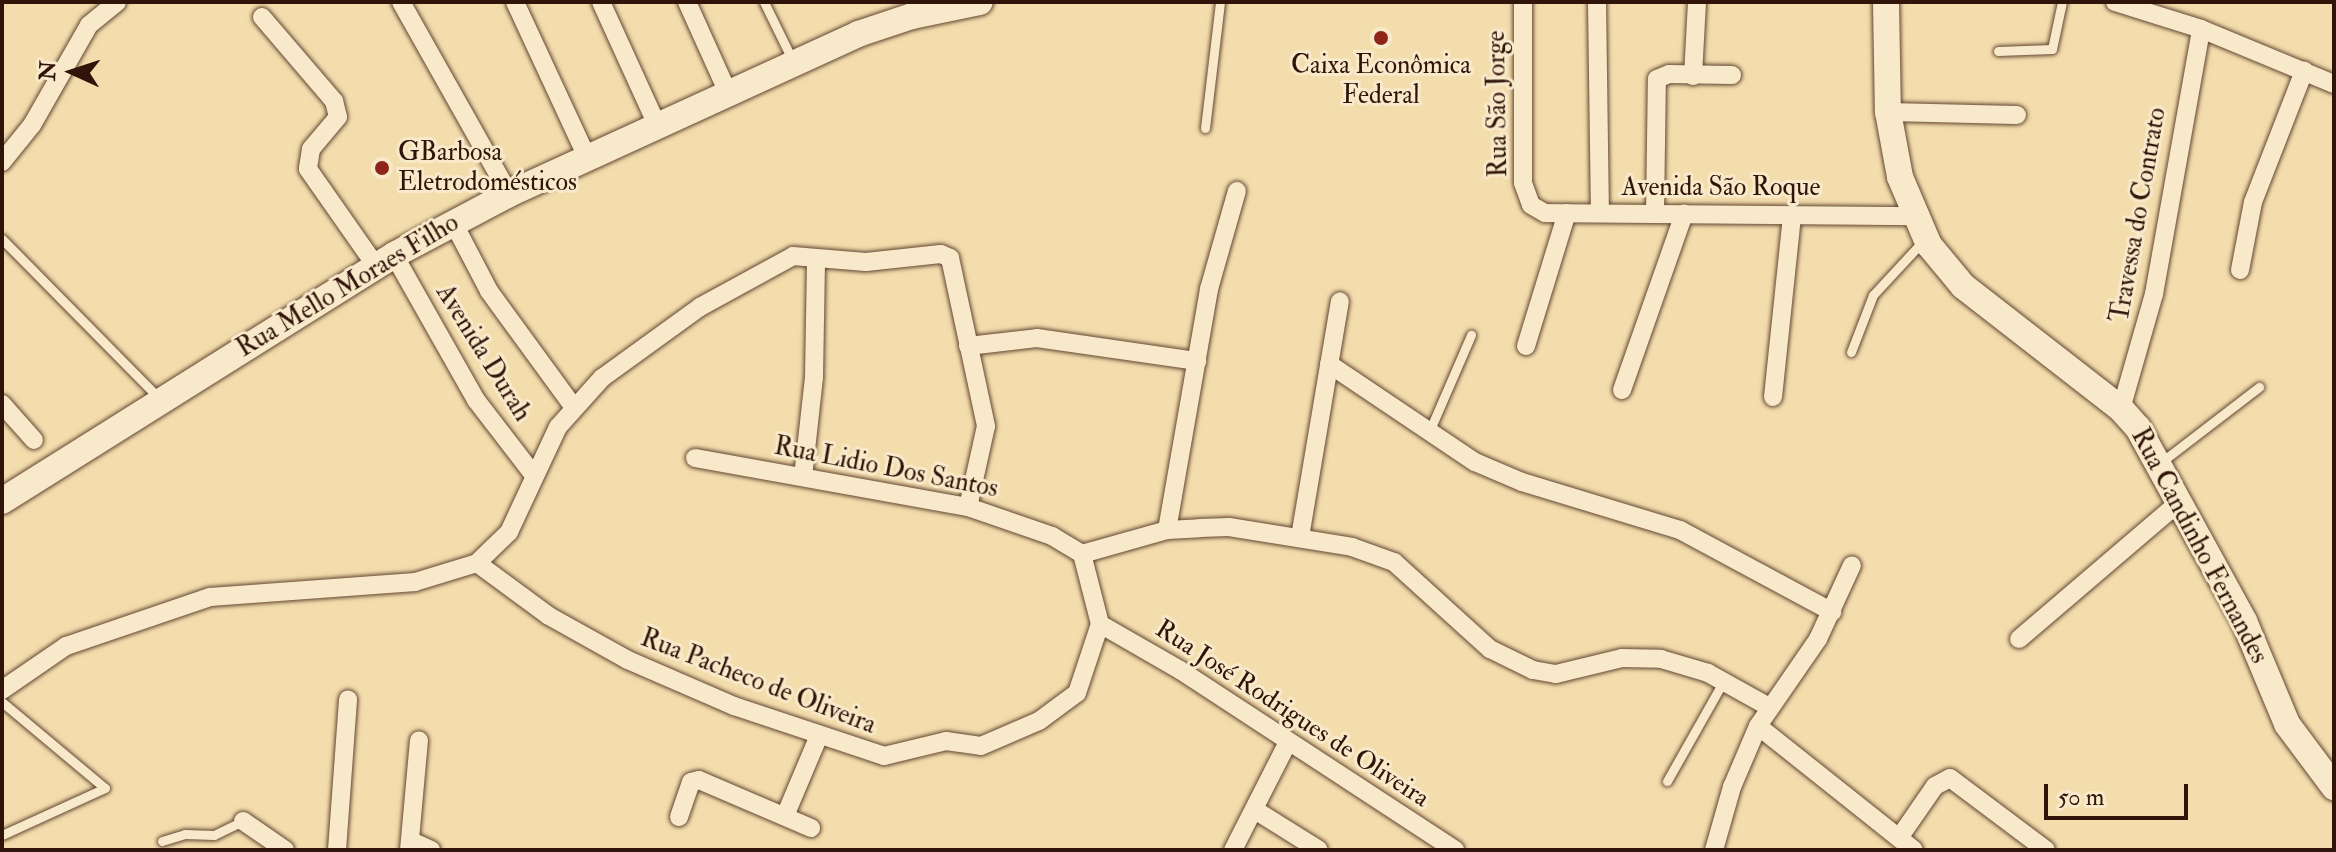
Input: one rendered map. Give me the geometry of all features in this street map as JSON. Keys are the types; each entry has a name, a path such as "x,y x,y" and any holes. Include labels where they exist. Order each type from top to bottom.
{"main road":[{"name":"Rua Mello Moraes Filho","path":"2,501 155,394 453,222 588,159 653,117 729,95 791,57 912,16 980,2"},
{"name":"Rua Candinho Fernandes","path":"1886,2 1888,112 1912,216 1925,239 1963,286 2121,409 2160,463 2178,503 2244,621 2287,724 2334,787"}],"street":[{"path":"2,162 32,125 89,25 117,2"},
{"path":"401,2 509,194"},
{"path":"515,2 588,159"},
{"path":"601,2 653,117"},
{"path":"687,2 729,95"},
{"name":"Rua São Jorge","path":"1523,2 1523,183 1531,205"},
{"path":"1597,2 1600,213"},
{"path":"1693,76 1697,2"},
{"path":"2115,2 2166,9 2201,29 2334,84"},
{"name":"Avenida Durah","path":"262,17 334,101 338,117 311,149 308,169 385,260 476,400 533,474"},
{"name":"Travessa do Contrato","path":"2121,409 2154,294 2201,29"},
{"path":"2240,270 2253,202 2304,71"},
{"path":"1655,214 1654,85 1669,74 1732,75"},
{"path":"1888,112 2017,115"},
{"path":"1167,530 1217,252 1237,191"},
{"name":"Avenida São Roque","path":"1531,205 1545,213 1912,216"},
{"path":"1526,346 1567,213"},
{"path":"1622,390 1684,214"},
{"path":"1773,397 1792,215"},
{"path":"453,222 489,291 573,406"},
{"path":"2,690 66,646 210,597 415,582 477,563 509,532 533,474 573,406 621,362 747,278 788,257 866,262 948,257 987,437 968,507"},
{"path":"803,477 814,377 816,258"},
{"path":"1300,537 1340,301"},
{"path":"968,346 1047,339 1197,361"},
{"path":"1329,364 1475,462 1522,482 1680,530 1832,612"},
{"path":"2,404 34,440"},
{"name":"Rua Lidio Dos Santos","path":"695,458 968,507 1052,536 1082,554"},
{"path":"2019,639 2178,503"},
{"path":"1100,624 1082,554 1167,530 1229,527 1352,547 1394,562 1490,649 1533,670 1556,674 1622,658 1661,659 1723,682 1769,707"},
{"name":"Rua Pacheco de Oliveira","path":"477,563 549,616 628,660 818,738 873,757 905,754 946,741 981,746 1014,734 1077,693 1100,624"},
{"path":"1714,850 1732,787 1758,726 1769,707 1794,678 1832,612 1852,565"},
{"name":"Rua José Rodrigues de Oliveira","path":"1100,624 1455,850"},
{"path":"337,850 348,699"},
{"path":"1758,726 1914,850"},
{"path":"785,816 818,738"},
{"path":"419,740 410,846 431,850"},
{"path":"1233,850 1288,742"},
{"path":"1899,838 1935,786 1950,778 2046,850"},
{"path":"679,817 691,782 699,780 811,828"},
{"path":"1255,810 1319,850"},
{"path":"243,821 285,850"}],"lane":[{"path":"764,2 791,57"},
{"path":"1205,128 1220,2"},
{"path":"1998,51 2052,49 2062,2"},
{"path":"2,239 155,394"},
{"path":"1851,352 1873,295 1925,239"},
{"path":"1429,432 1471,335"},
{"path":"2160,463 2259,387"},
{"path":"1667,781 1723,682"},
{"path":"2,702 105,788 2,835"},
{"path":"162,841 185,834 214,835 243,821"}],"place":[{"name":"Caixa Econômica Federal","path":"1381,38"},
{"name":"GBarbosa Eletrodomésticos","path":"382,168"}]}
